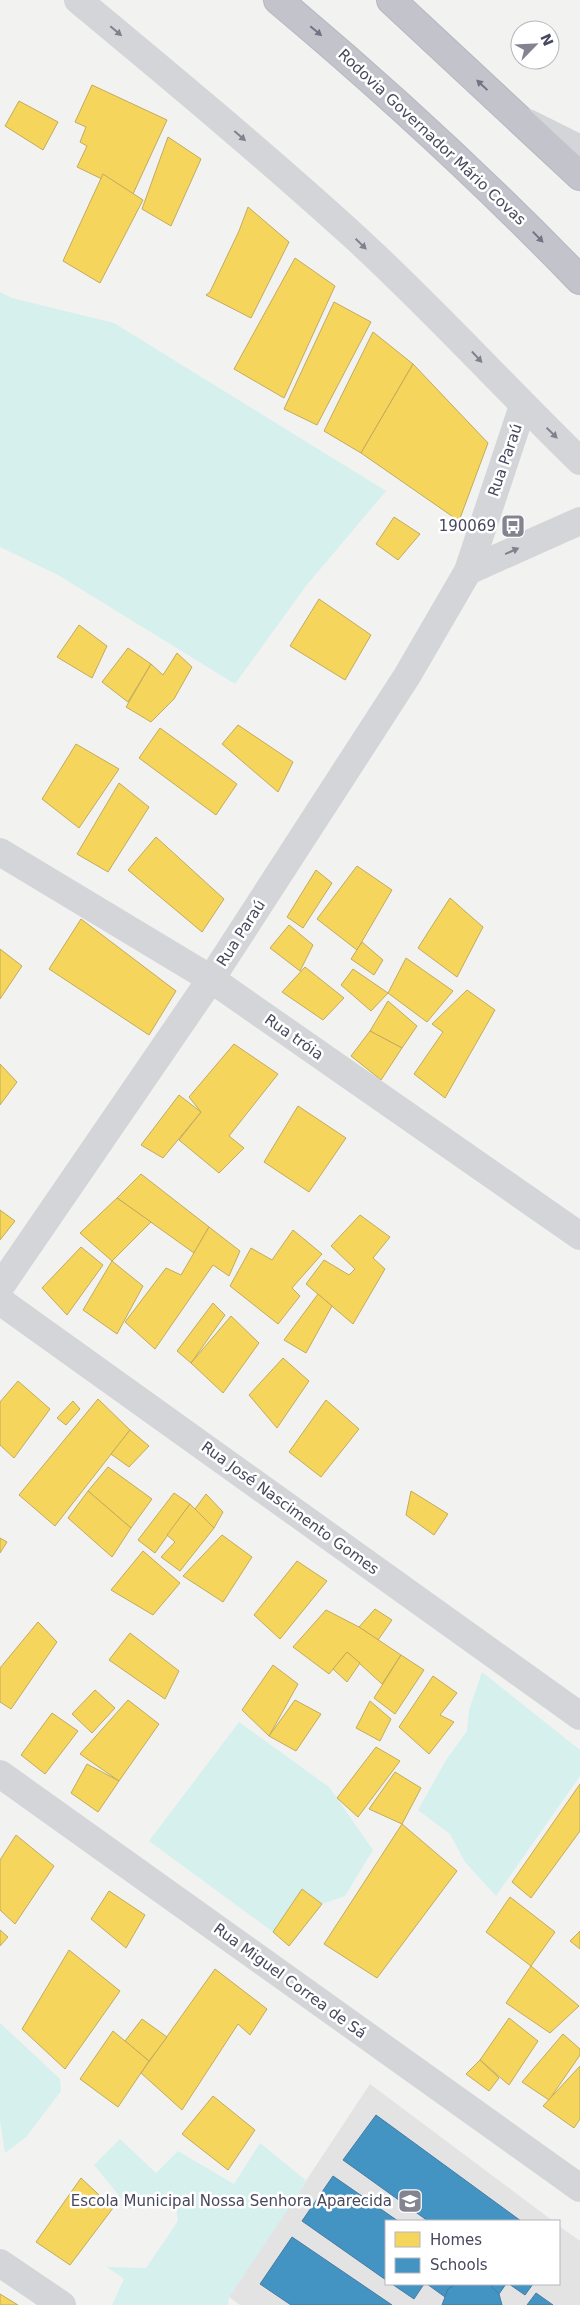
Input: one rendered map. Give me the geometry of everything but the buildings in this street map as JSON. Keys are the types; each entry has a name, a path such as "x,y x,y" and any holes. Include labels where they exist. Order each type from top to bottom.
{"highway":[{"name":"Rodovia Governador Mário Covas","path":"278,0 332,46 522,221 580,280"},
{"path":"391,0 580,176"}],"street":[{"path":"78,0 196,97 357,240 580,461"},
{"path":"518,118 580,149"},
{"name":"Rua Paraú","path":"0,1287 211,979 406,676 468,571 523,406"},
{"path":"468,571 580,521"},
{"name":"Rua tróia","path":"0,852 211,979 580,1236"},
{"name":"Rua José Nascimento Gomes","path":"0,1301 580,1716"},
{"name":"Rua Miguel Correa de Sá","path":"0,1774 580,2188"},
{"path":"0,2263 62,2305"}],"shaded area":[{"path":"0,292 12,298 114,323 386,491 306,586 235,684 58,575 0,547"},
{"path":"482,1672 580,1750 580,1776 496,1896 465,1862 450,1834 418,1810 446,1760 467,1731 469,1710"},
{"path":"239,1722 329,1787 373,1850 345,1896 322,1904 302,1889 273,1932 149,1841"},
{"path":"0,2023 60,2079 61,2091 26,2137 5,2153 0,2120"},
{"name":"Escola Municipal Nossa Senhora Aparecida","path":"370,2084 552,2220 385,2220 385,2285 560,2285 560,2227 580,2241 580,2305 240,2305 229,2297"},
{"path":"120,2139 156,2173 178,2151 234,2184 260,2143 307,2181 229,2297 228,2305 112,2305 124,2279 107,2267 146,2268 178,2221 175,2202 155,2195 130,2209 94,2165"}],"place":[{"name":"190069","path":"513,526"},
{"name":"Escola Municipal Nossa Senhora Aparecida","path":"410,2201"}]}
